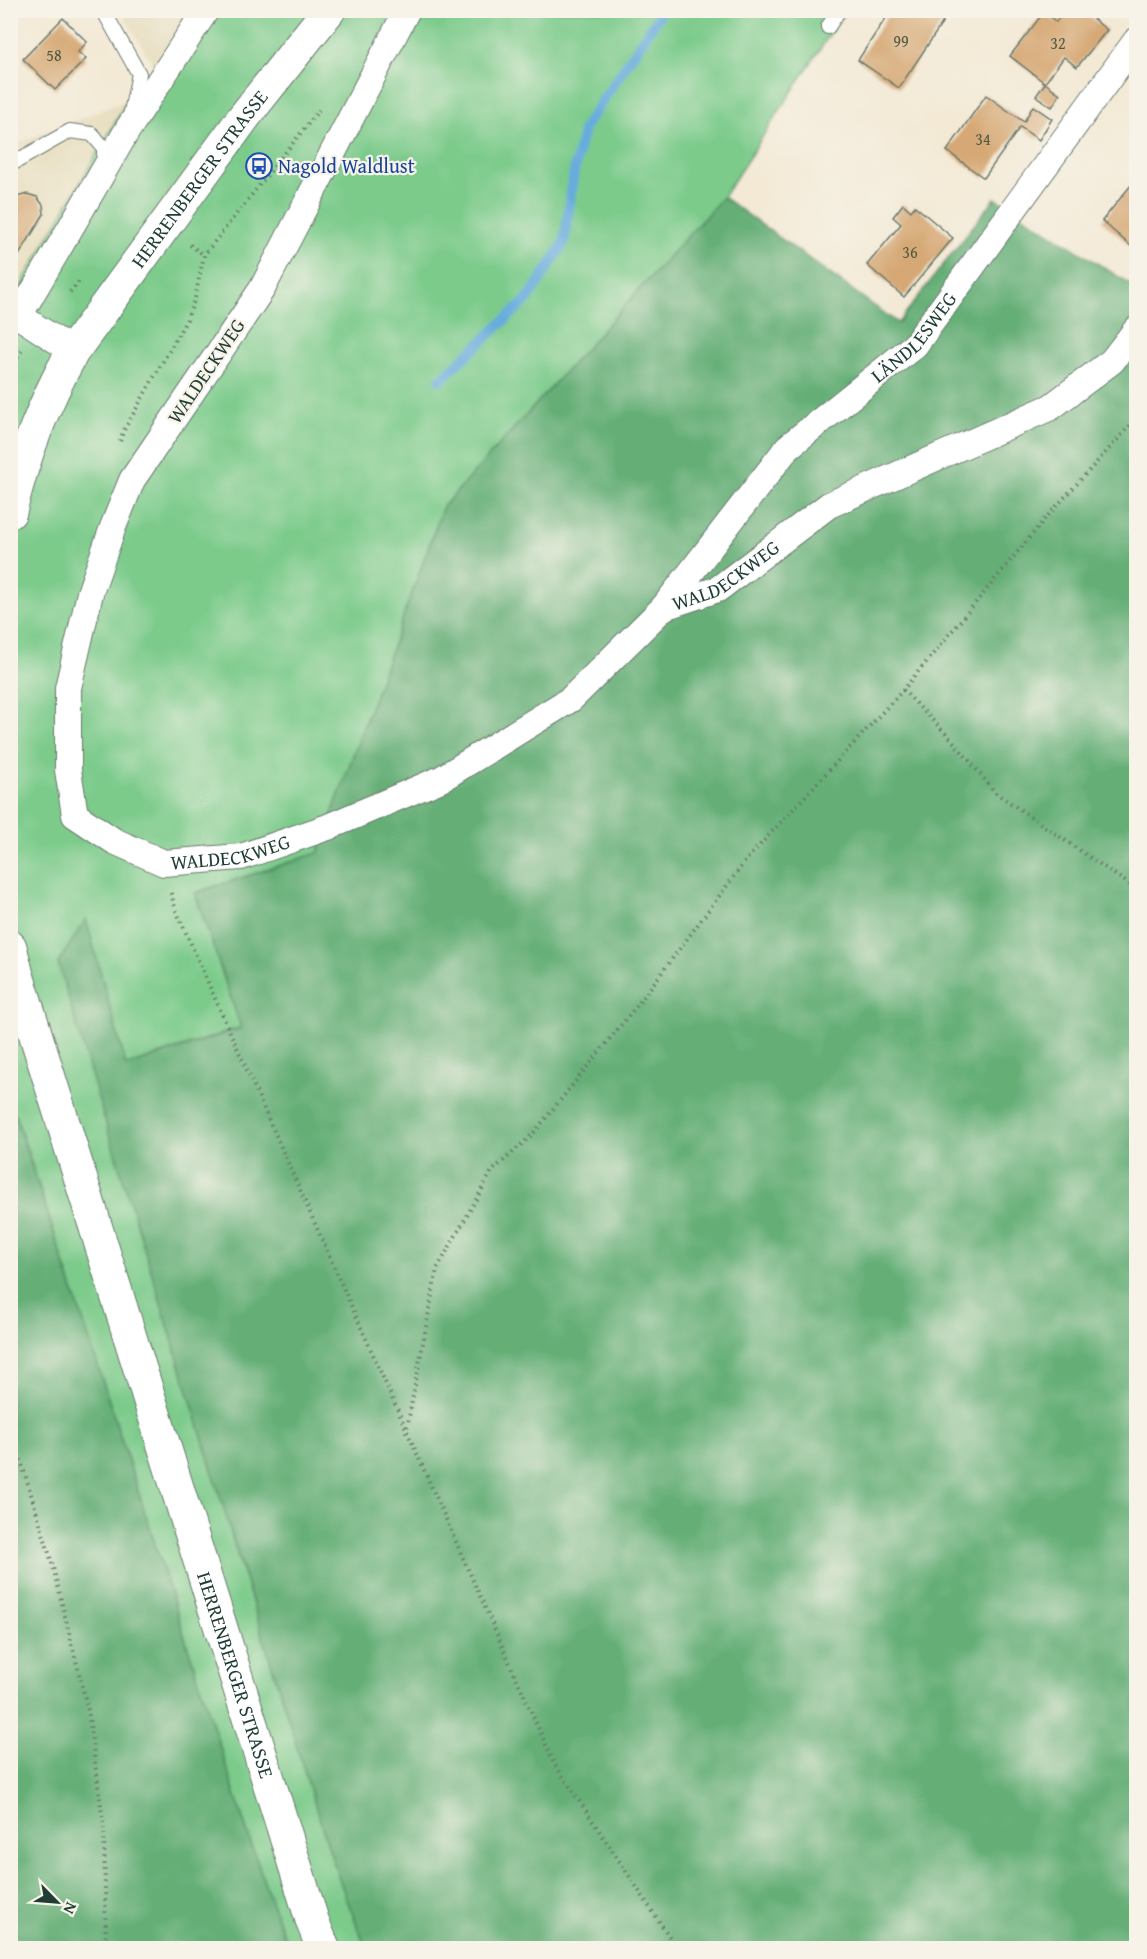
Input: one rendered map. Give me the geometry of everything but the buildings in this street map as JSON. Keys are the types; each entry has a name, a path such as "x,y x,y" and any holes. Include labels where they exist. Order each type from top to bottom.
{"main road":[{"name":"HERRENBERGER STRASSE","path":"10,512 25,458 59,376 73,351 244,117 329,10"},
{"name":"HERRENBERGER STRASSE","path":"10,947 309,1912 323,1948"}],"street":[{"path":"73,351 15,314 128,129 206,10"},
{"name":"WALDECKWEG","path":"407,10 262,289 132,480 90,593 68,688 68,770 75,815 114,841 164,863 241,857 328,827 441,779 571,699 664,607 718,589 829,505 1051,407 1112,361 1137,330"},
{"name":"LÄNDLESWEG","path":"664,607 788,447 915,345 1137,41"}],"lane":[{"path":"103,10 139,74 128,129"},
{"path":"828,27 839,10"},
{"path":"10,165 70,131 92,134 104,148 104,169"}],"path":[{"path":"119,443 123,432 188,319 204,255 321,108"},
{"path":"406,1433 437,1269 492,1172 532,1135 639,1003 747,859 903,690 1045,519 1137,419"},
{"path":"903,690 952,740 996,793 1137,889"},
{"path":"164,863 175,908 406,1433 554,1762 677,1948"},
{"path":"1137,1359 1134,1368 1137,1377"},
{"path":"10,1425 52,1563 88,1710 104,1829 106,1948"}],"shaded area":[{"path":"121,11 199,11 154,66"},
{"path":"128,100 30,272 11,304 11,146"}],"green space":[{"path":"199,11 845,11 723,197 443,507 318,853 195,893 241,1027 126,1066 86,920 233,1541 339,1879 366,1948 288,1948 253,1850 11,1101 10,304 128,100"},
{"path":"723,197 898,323 995,198 1136,288 1136,1948 366,1948 339,1879 307,1780 58,963 86,919 126,1066 241,1028 195,893 318,853 443,507"},
{"path":"10,1101 253,1850 288,1948 11,1948"}],"waterway":[{"path":"440,380 528,299 564,243 574,171 584,128 663,10"}],"place":[{"name":"Nagold Waldlust","path":"259,166"}]}
